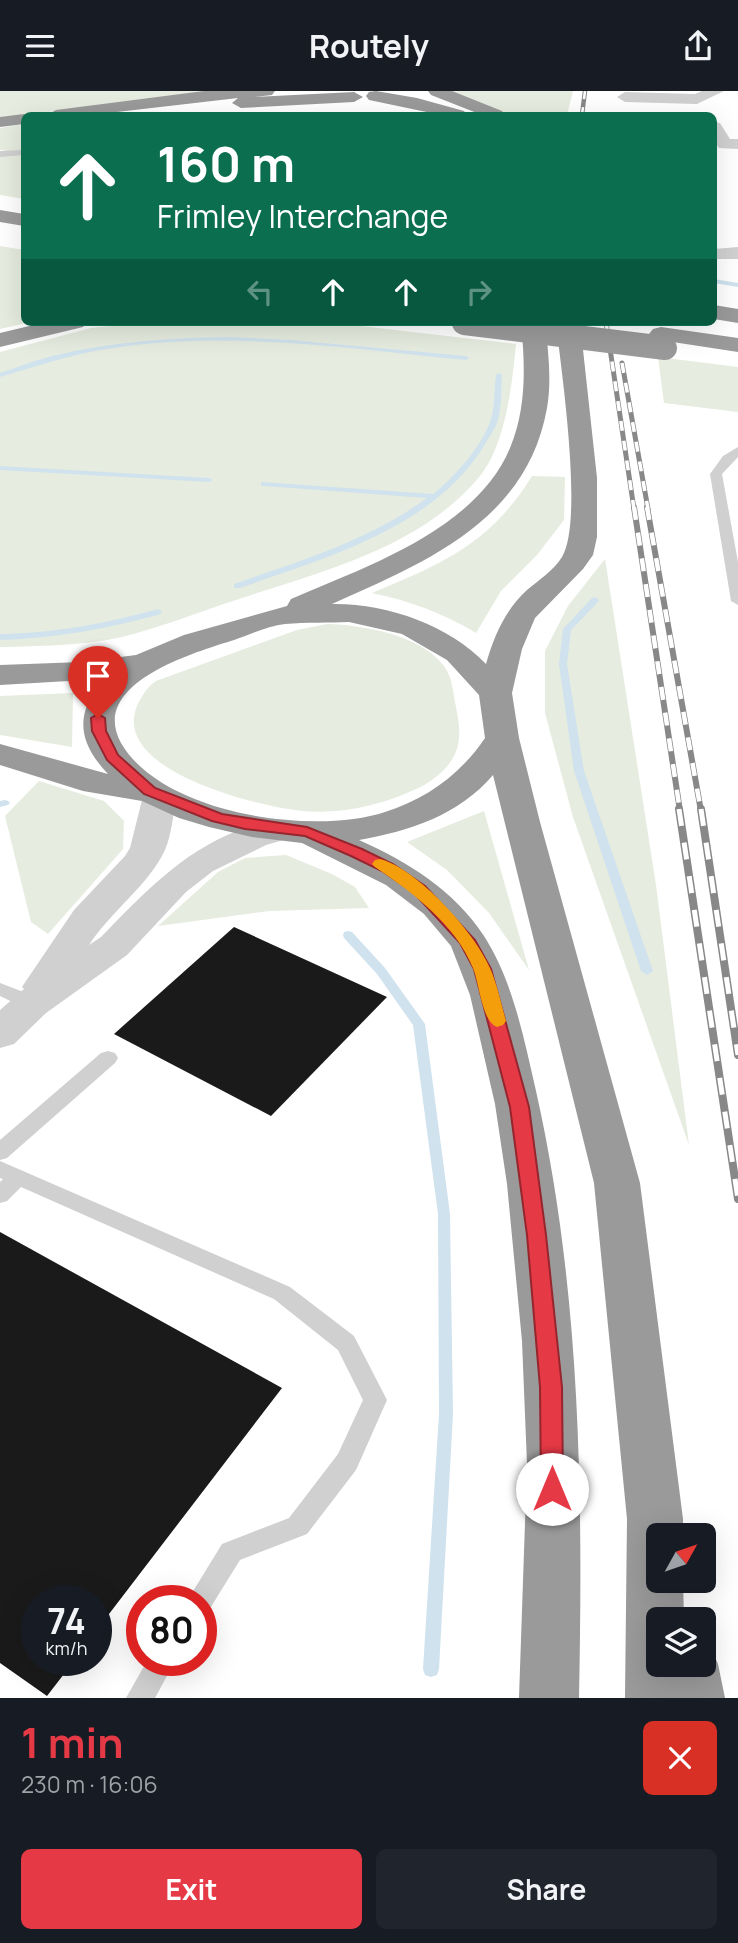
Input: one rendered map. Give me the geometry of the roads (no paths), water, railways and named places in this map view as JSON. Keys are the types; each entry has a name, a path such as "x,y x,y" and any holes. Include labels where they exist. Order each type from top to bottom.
{"highway":[{"path":"78,112 182,98 266,91"},
{"path":"326,91 354,97"},
{"path":"189,112 248,102 375,96 398,91"},
{"path":"437,91 489,112"},
{"path":"375,96 417,103 448,112"},
{"path":"0,122 21,119"},
{"path":"0,216 21,220"},
{"path":"0,231 21,234"},
{"path":"717,312 738,316"},
{"path":"717,325 738,328"},
{"path":"0,339 57,326"},
{"path":"497,326 738,345"},
{"path":"0,675 74,672 141,664 281,615 393,567 429,548 465,523 496,491 521,453 534,409 536,355 533,326"},
{"path":"568,326 585,510 582,543 578,555 568,568 519,620 512,633 495,693 502,738 617,1183 656,1523"},
{"path":"601,326 738,357"},
{"path":"281,615 349,613 412,627 458,653 495,693"},
{"path":"141,664 112,689 98,718 99,731 112,757 155,794"},
{"path":"0,754 96,783 155,794 217,817 295,830 375,826 400,820 443,800 476,774 502,738"},
{"path":"295,830 387,867 419,890 467,940 482,969 491,998 520,1107 551,1387 552,1567 549,1698"},
{"path":"655,1698 656,1593"},
{"path":"691,1677 695,1698"}],"street":[{"path":"625,97 697,99 716,91"},
{"path":"717,131 730,146"},
{"path":"0,1034 16,996 139,863 148,848 155,794"},
{"path":"16,996 114,946 173,884 201,863 254,837 295,830"}],"lane":[{"path":"0,154 21,153"},
{"path":"738,451 727,459 716,474 738,601"},
{"path":"0,1152 108,1058"},
{"path":"0,1195 9,1173 282,1293 346,1343 375,1400 347,1462 298,1526 231,1552 210,1585"},
{"path":"140,1698 153,1676"}],"waterway":[{"path":"717,282 738,285"},
{"path":"0,375 57,357 114,345 172,340 290,342 466,358"},
{"path":"237,586 345,547 414,511 445,488 471,461 491,428 496,409 499,375"},
{"path":"0,468 209,480"},
{"path":"264,484 434,496"},
{"path":"595,600 567,629 563,664 579,771 647,971"},
{"path":"0,637 80,631 158,612"},
{"path":"0,804 5,803"},
{"path":"348,935 381,971 419,1024 444,1214 446,1414 431,1669"}],"railway":[{"path":"582,112 585,91"},
{"path":"607,326 634,509"},
{"path":"622,363 648,509"},
{"path":"634,507 680,811"},
{"path":"647,507 701,811"},
{"path":"679,809 738,1199"},
{"path":"701,809 738,1055"}]}
